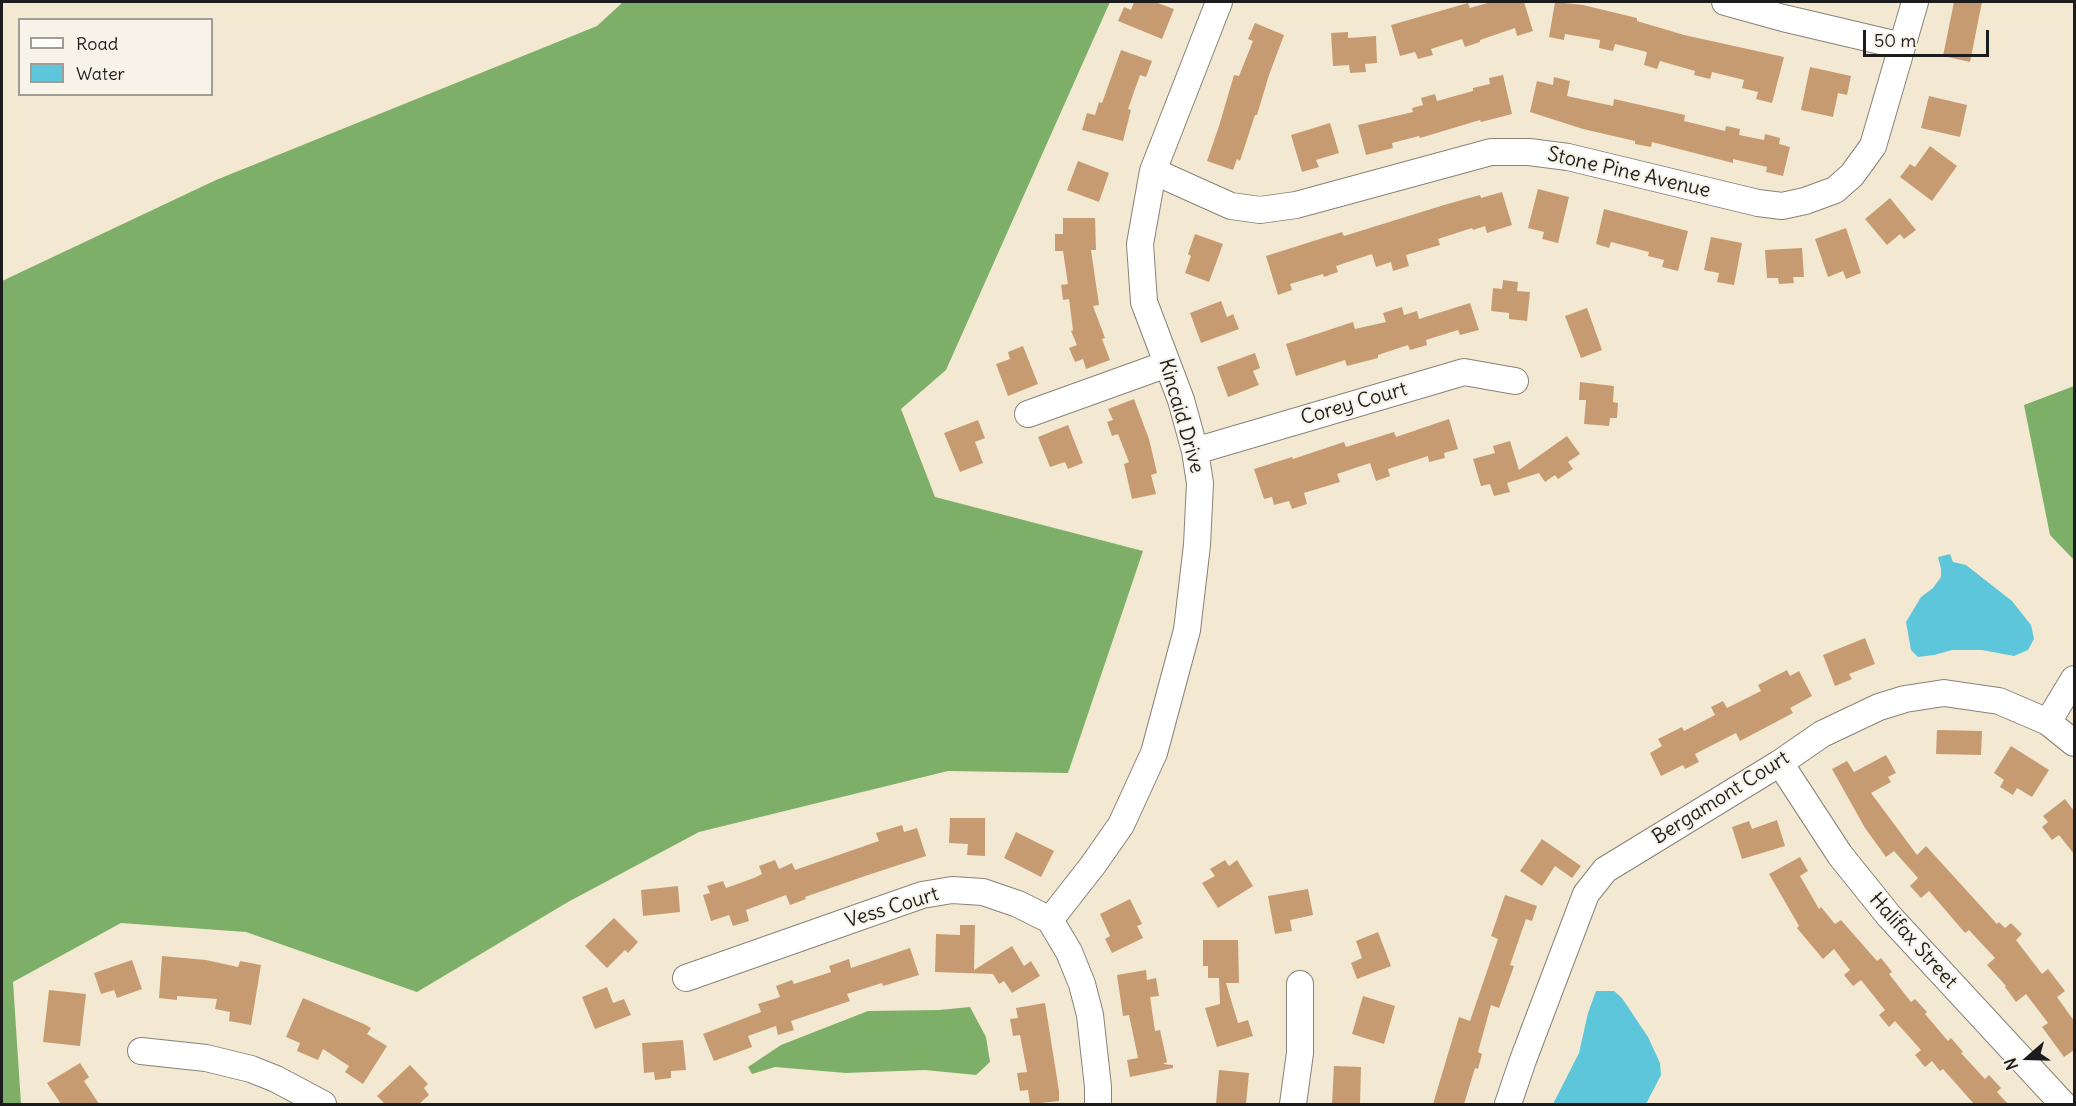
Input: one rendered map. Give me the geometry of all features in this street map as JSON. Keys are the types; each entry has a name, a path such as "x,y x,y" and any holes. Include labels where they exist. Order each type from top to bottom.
{"street":[{"name":"Kincaid Drive","path":"1050,920 1121,825 1154,753 1187,630 1197,545 1200,483 1195,451 1181,400 1144,302 1140,244 1153,171 1219,2"},
{"path":"1725,2 1902,46"},
{"name":"Stone Pine Avenue","path":"1153,171 1230,206 1260,210 1296,205 1491,152 1529,152 1568,157 1758,203 1782,206 1805,201 1835,190 1852,175 1873,146 1915,2"},
{"path":"1028,414 1167,364"},
{"name":"Corey Court","path":"1195,451 1464,372 1515,381"},
{"path":"2048,722 2074,679"},
{"name":"Bergamont Court","path":"1508,1104 1586,894 1605,870 1780,763 1822,734 1879,707 1905,699 1944,693 1999,700 2048,722 2074,743"},
{"name":"Halifax Street","path":"1780,763 1840,855 1889,916 2063,1104"},
{"name":"Vess Court","path":"686,978 932,893 952,890 983,891 1018,904 1050,920"},
{"path":"1050,920 1069,952 1082,984 1090,1015 1098,1104"},
{"path":"1293,1104 1300,1053 1300,984"},
{"path":"141,1051 206,1058 251,1069 276,1079 323,1104"}],"green space":[{"path":"623,2 1110,2 946,370 901,409 935,497 1143,551 1068,773 948,771 699,832 568,902 417,992 246,932 121,923 13,982 21,1104 2,1104 2,281 216,180 597,26"},
{"path":"2074,386 2074,560 2050,535 2024,405"},
{"path":"970,1007 986,1037 990,1062 976,1075 925,1070 846,1073 775,1067 752,1074 748,1067 781,1045 868,1011"}],"water":[{"path":"1950,554 1953,562 1966,565 2012,601 2031,625 2034,639 2028,650 2014,656 1982,650 1952,650 1918,657 1911,650 1906,622 1921,597 1933,588 1941,577 1938,557"},
{"path":"1596,991 1614,991 1622,998 1648,1037 1660,1063 1661,1075 1646,1104 1553,1104 1579,1053 1588,1013"}],"building":[{"path":"1134,2 1155,2 1174,9 1162,39 1118,21 1124,7 1131,10"},
{"path":"1491,2 1524,2 1533,31 1517,36 1515,28 1465,47 1462,39 1431,49 1433,55 1418,59 1415,52 1400,56 1391,25 1468,3 1470,8"},
{"path":"1555,2 1583,5 1637,18 1637,21 1684,35 1784,57 1772,103 1756,99 1758,92 1742,88 1744,80 1712,72 1710,79 1694,75 1695,71 1660,61 1657,69 1644,65 1647,52 1615,44 1613,51 1599,48 1600,40 1565,34 1564,40 1549,37"},
{"path":"1954,2 1982,2 1970,62 1943,56"},
{"path":"1255,23 1284,35 1240,161 1237,159 1233,170 1207,161 1234,75 1239,76 1253,41 1248,39"},
{"path":"1348,32 1348,38 1376,36 1377,63 1365,64 1366,72 1350,73 1349,65 1333,66 1331,33"},
{"path":"1121,50 1152,61 1146,77 1140,75 1128,109 1131,110 1123,141 1082,130 1087,113 1095,115 1099,102 1102,103"},
{"path":"1810,67 1851,76 1847,95 1838,93 1833,117 1801,110"},
{"path":"1503,75 1512,114 1392,143 1393,148 1366,155 1358,125 1413,112 1412,108 1423,105 1421,98 1435,94 1437,101 1473,91 1473,88 1490,84 1489,78"},
{"path":"1554,77 1570,81 1567,96 1613,106 1614,99 1685,115 1684,121 1725,131 1726,126 1740,129 1739,135 1764,140 1765,134 1780,138 1779,144 1790,147 1783,176 1766,172 1767,167 1733,159 1733,163 1652,142 1651,147 1635,144 1635,141 1583,129 1530,112 1537,81 1553,85"},
{"path":"1929,96 1967,105 1960,137 1921,128"},
{"path":"1330,123 1339,153 1316,160 1319,167 1302,172 1291,135"},
{"path":"1930,146 1957,166 1932,201 1900,177 1910,164 1915,167"},
{"path":"1078,161 1109,173 1099,202 1067,190"},
{"path":"1538,189 1569,197 1558,243 1542,239 1544,232 1528,228"},
{"path":"1502,192 1512,225 1487,233 1485,226 1473,230 1472,228 1438,239 1440,245 1406,255 1409,266 1393,271 1391,262 1376,267 1372,254 1336,266 1338,272 1290,284 1292,290 1278,295 1266,256 1342,232 1344,236 1444,205 1480,195 1481,198"},
{"path":"1890,198 1916,230 1904,239 1900,234 1887,245 1865,219"},
{"path":"1604,209 1688,231 1678,271 1662,267 1664,260 1648,256 1649,252 1611,242 1609,248 1596,244"},
{"path":"1063,218 1095,218 1096,250 1091,250 1099,305 1093,306 1105,338 1102,339 1110,360 1086,369 1083,359 1075,362 1069,348 1077,345 1071,331 1073,330 1069,299 1063,300 1061,285 1068,284 1063,251 1055,251 1055,234 1063,234"},
{"path":"1846,228 1861,273 1846,279 1843,271 1828,277 1815,239"},
{"path":"1195,234 1223,244 1209,282 1185,273 1191,256 1188,254"},
{"path":"1711,237 1742,243 1734,285 1717,282 1719,273 1704,270"},
{"path":"1802,248 1804,277 1793,277 1794,283 1779,284 1778,278 1767,278 1765,250"},
{"path":"1503,280 1518,282 1517,291 1530,292 1527,321 1509,319 1509,313 1491,311 1493,288 1502,289"},
{"path":"1221,301 1227,317 1233,314 1239,329 1201,343 1190,313"},
{"path":"1470,303 1479,330 1460,335 1458,330 1426,340 1427,345 1410,350 1408,345 1378,355 1378,358 1347,366 1345,360 1296,376 1286,344 1353,322 1355,329 1386,322 1383,313 1402,307 1404,315 1417,311 1419,319"},
{"path":"1587,308 1602,350 1581,358 1565,316"},
{"path":"1023,346 1038,384 1008,396 996,364 1010,359 1008,352"},
{"path":"1255,353 1260,368 1253,371 1259,385 1228,397 1217,367"},
{"path":"1580,382 1614,386 1613,402 1618,403 1617,418 1610,418 1609,426 1584,424 1586,400 1579,400"},
{"path":"1134,399 1149,439 1157,473 1151,475 1156,494 1132,499 1124,464 1129,462 1118,434 1112,436 1107,422 1113,420 1108,409"},
{"path":"1449,419 1458,449 1444,453 1445,458 1429,462 1428,456 1388,469 1390,476 1376,481 1370,463 1337,474 1340,482 1304,493 1307,504 1292,509 1289,501 1274,505 1272,497 1264,499 1254,469 1344,442 1346,447 1394,432 1396,437"},
{"path":"978,420 985,438 975,442 983,463 960,472 944,433"},
{"path":"1068,425 1083,463 1068,469 1065,462 1050,467 1038,437"},
{"path":"1567,436 1580,454 1568,462 1573,469 1558,479 1555,475 1545,482 1539,473 1507,483 1510,492 1494,496 1490,484 1481,486 1473,459 1495,453 1493,446 1510,441 1519,470"},
{"path":"1865,638 1875,664 1849,674 1852,679 1835,686 1823,655"},
{"path":"1787,670 1790,676 1799,671 1812,696 1790,708 1793,713 1740,741 1736,733 1695,754 1699,762 1685,769 1683,765 1661,776 1650,753 1662,746 1658,739 1682,727 1684,731 1715,715 1711,707 1723,701 1727,708 1761,691 1758,685"},
{"path":"1937,730 1982,731 1981,755 1936,754"},
{"path":"2011,746 2049,770 2032,797 2017,788 2013,795 2000,787 2004,780 1994,773"},
{"path":"1886,755 1896,773 1888,777 1891,782 1871,793 1917,855 1926,846 1997,924 1999,922 2005,928 2011,923 2022,934 2016,940 2042,974 2048,969 2065,991 2057,997 2074,1021 2074,1050 2064,1057 2042,1027 2048,1023 2026,994 2016,1002 2006,986 1987,965 1995,958 1969,930 1965,933 1929,891 1921,898 1910,886 1918,878 1894,851 1886,857 1865,828 1832,769 1847,761 1854,772"},
{"path":"2065,799 2074,811 2074,854 2059,835 2052,840 2042,827 2048,822 2043,816"},
{"path":"950,818 985,818 985,856 967,855 968,844 949,843"},
{"path":"1777,820 1785,846 1742,859 1732,827 1749,821 1752,829"},
{"path":"902,825 904,832 917,828 926,856 805,897 806,899 790,905 786,895 746,910 749,921 733,926 729,915 711,921 703,895 710,893 707,886 723,881 726,888 754,878 762,874 759,866 775,860 779,869 792,863 795,870 879,841 876,833"},
{"path":"1016,832 1054,851 1041,877 1004,858"},
{"path":"1542,839 1581,866 1572,878 1555,866 1542,886 1520,871"},
{"path":"1800,857 1808,871 1800,876 1819,909 1821,907 1835,924 1841,920 1877,961 1881,958 1892,972 1889,974 1911,1002 1915,999 1948,1041 1951,1038 1963,1052 1961,1053 1985,1079 1989,1075 2001,1088 1997,1092 2008,1104 1974,1104 1943,1069 1940,1071 1932,1061 1925,1067 1915,1055 1921,1050 1895,1021 1889,1027 1879,1015 1885,1010 1861,980 1853,986 1844,975 1850,970 1834,949 1823,959 1797,928 1799,926 1769,874"},
{"path":"1225,860 1229,866 1237,860 1253,886 1218,908 1202,883 1215,876 1210,869"},
{"path":"678,886 680,912 643,916 641,890"},
{"path":"1308,889 1313,915 1290,920 1292,931 1275,934 1268,896"},
{"path":"1505,895 1537,906 1532,921 1526,919 1510,965 1514,966 1499,1008 1491,1005 1478,1052 1482,1054 1478,1069 1475,1068 1464,1104 1433,1104 1459,1017 1470,1021 1498,939 1491,936"},
{"path":"1130,899 1142,924 1137,926 1143,938 1112,953 1105,939 1110,936 1100,914"},
{"path":"614,918 638,942 628,953 625,950 607,968 585,946"},
{"path":"960,925 975,925 974,970 1012,946 1024,966 1031,961 1040,976 1012,993 1004,981 999,984 993,974 935,972 936,934 960,935"},
{"path":"1378,932 1391,966 1357,979 1351,963 1362,958 1356,941"},
{"path":"1203,940 1238,940 1239,983 1226,983 1238,1023 1248,1020 1253,1036 1217,1047 1205,1008 1220,1004 1219,978 1208,978 1208,966 1203,966"},
{"path":"910,948 919,975 847,994 850,1001 791,1021 794,1030 778,1035 776,1026 748,1036 752,1047 714,1061 703,1034 761,1012 758,1004 780,997 776,986 792,980 794,984 831,972 829,966 849,959 851,968"},
{"path":"162,956 206,960 238,967 240,961 261,965 251,1025 229,1021 230,1012 215,1009 217,999 177,996 177,1000 159,998"},
{"path":"132,960 142,989 117,998 114,990 101,994 94,973"},
{"path":"1146,970 1147,980 1156,978 1159,996 1150,997 1155,1031 1160,1030 1167,1062 1163,1064 1173,1065 1173,1068 1130,1077 1127,1060 1138,1058 1129,1015 1123,1016 1117,975"},
{"path":"607,987 613,1003 624,999 631,1015 595,1029 582,997"},
{"path":"49,990 86,994 80,1046 43,1042"},
{"path":"1363,996 1395,1006 1384,1044 1352,1034"},
{"path":"303,998 371,1028 367,1034 387,1046 363,1084 345,1072 349,1066 323,1049 318,1060 297,1051 300,1043 286,1037"},
{"path":"1045,1003 1059,1101 1030,1104 1028,1090 1020,1091 1017,1073 1027,1072 1020,1035 1013,1036 1010,1019 1018,1018 1016,1008"},
{"path":"683,1040 686,1070 671,1071 671,1078 655,1080 654,1072 644,1073 642,1043"},
{"path":"80,1063 89,1077 84,1081 99,1104 61,1104 47,1083"},
{"path":"410,1065 428,1084 424,1088 429,1095 419,1104 385,1104 377,1096"},
{"path":"1334,1066 1361,1067 1360,1104 1332,1104"},
{"path":"1219,1070 1249,1073 1246,1104 1216,1104"}]}
